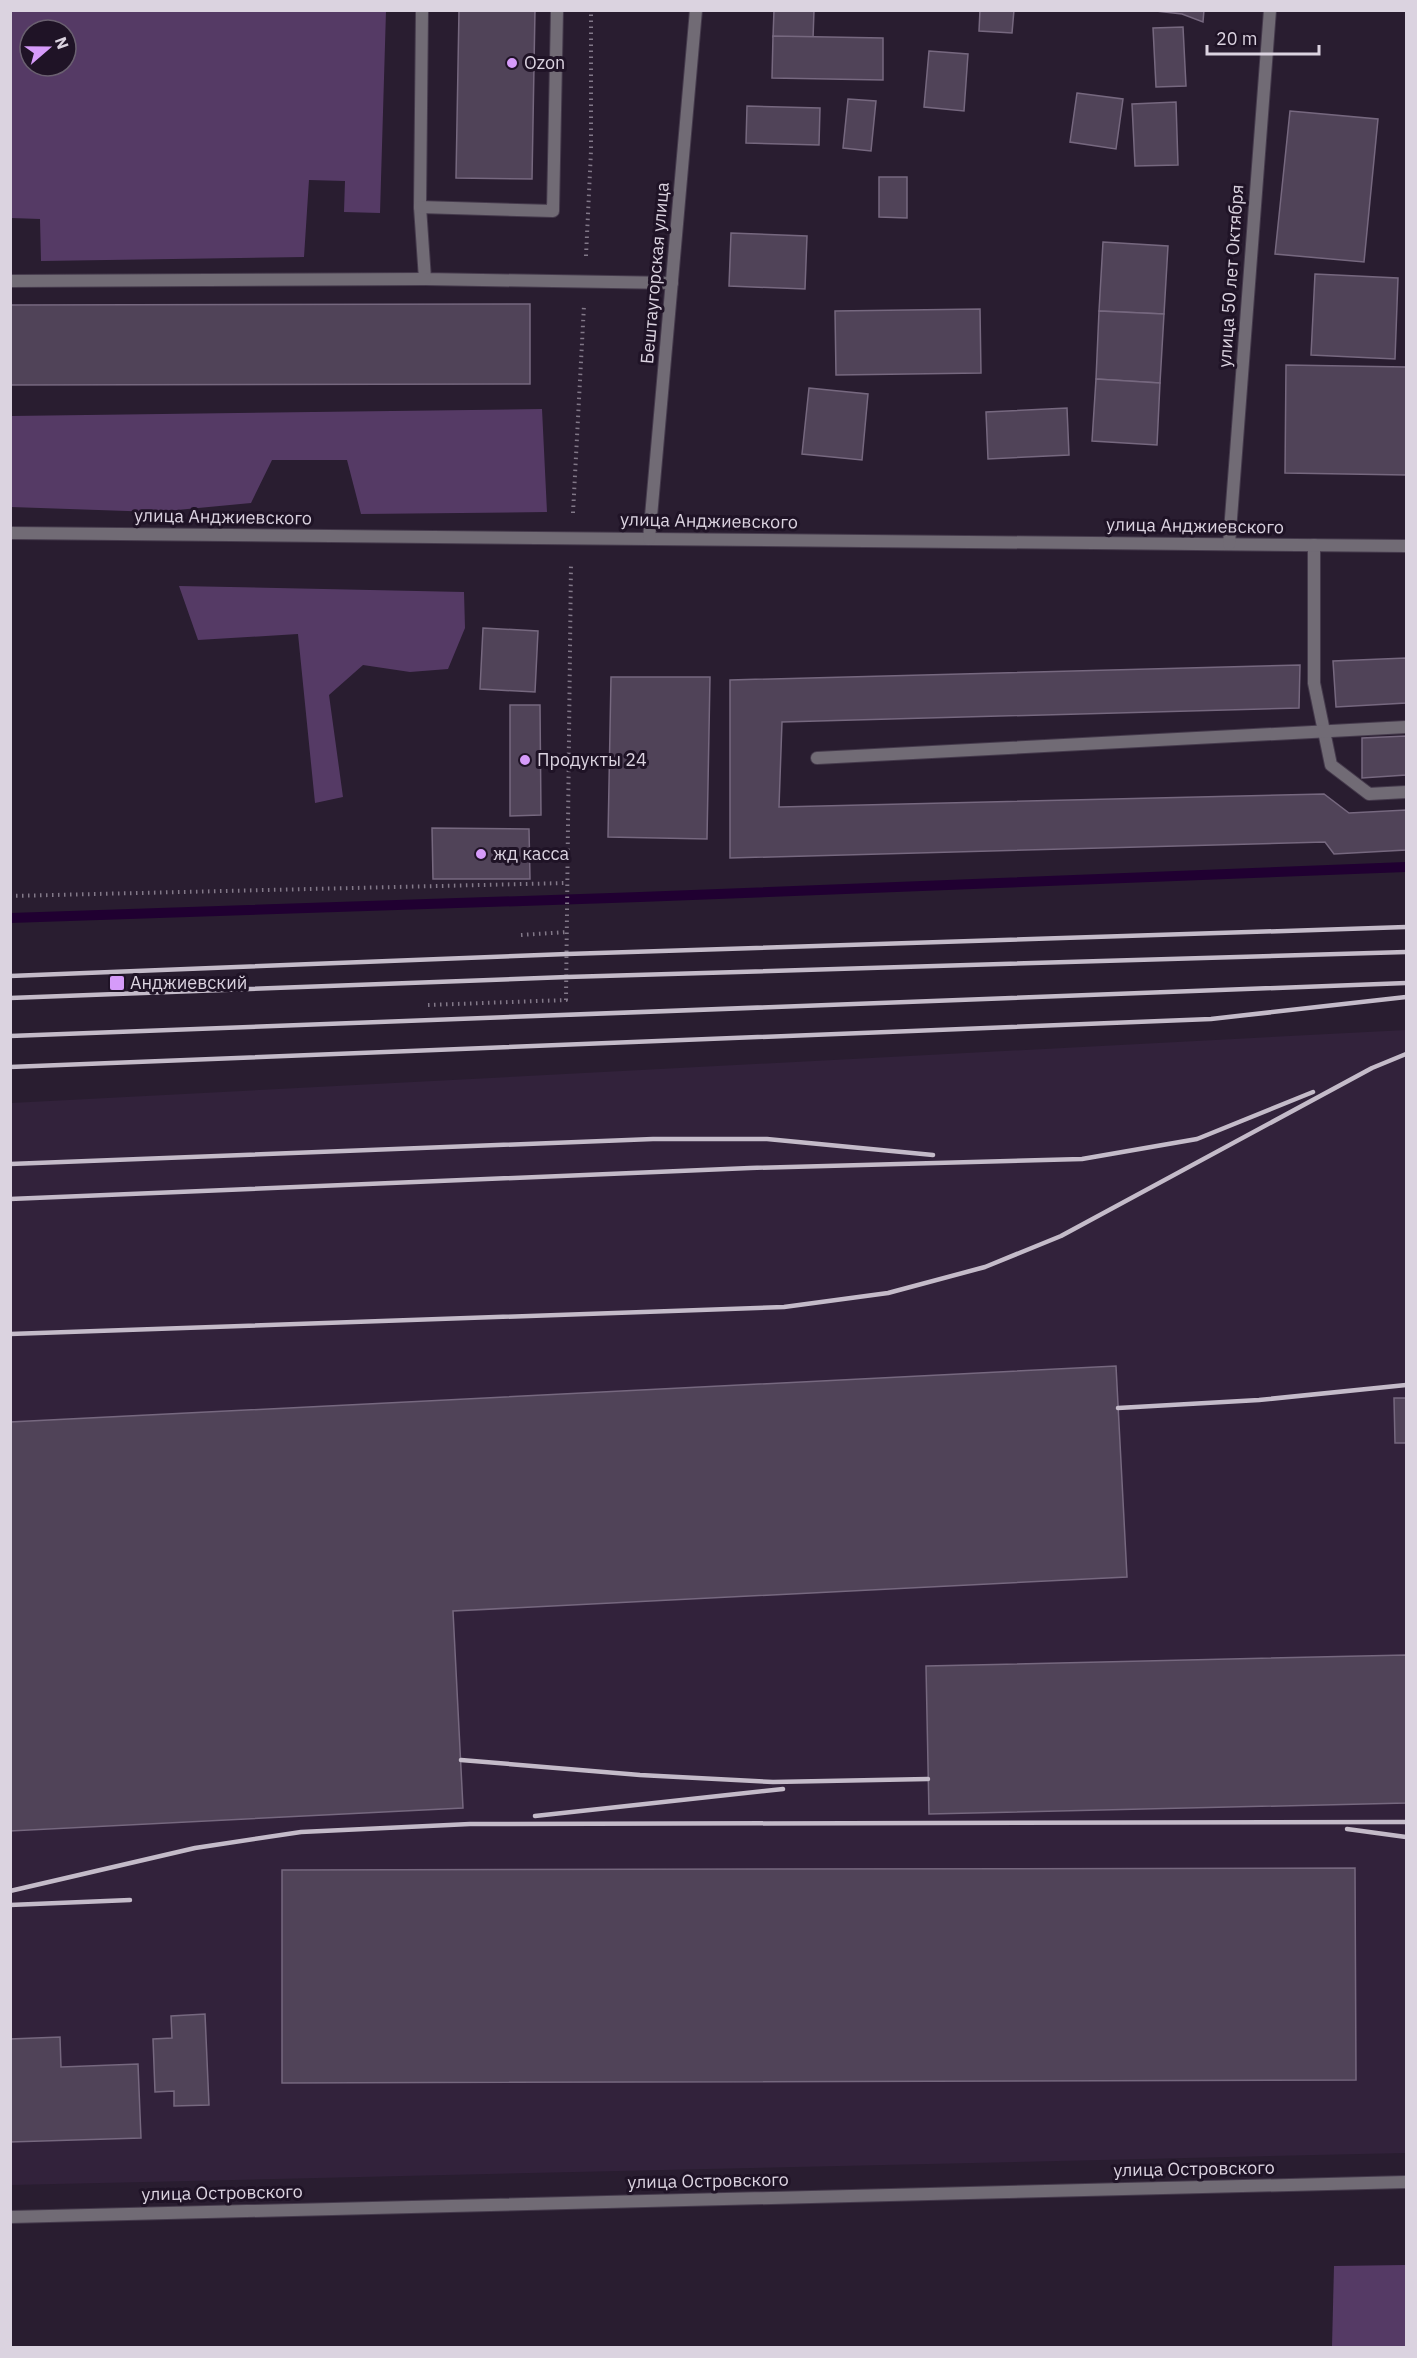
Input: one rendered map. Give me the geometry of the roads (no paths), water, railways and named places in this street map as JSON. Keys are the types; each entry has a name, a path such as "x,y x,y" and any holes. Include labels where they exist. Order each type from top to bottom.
{"street":[{"path":"422,10 420,207 425,279"},
{"path":"420,207 553,211 557,10"},
{"name":"Бештаугорская улица","path":"649,539 696,10"},
{"name":"улица 50 лет Октября","path":"1229,544 1270,10"},
{"path":"10,281 425,279 672,283"},
{"name":"улица Анджиевского","path":"10,533 1407,546"},
{"path":"1314,545 1314,683 1331,765 1369,794 1407,792"},
{"path":"817,758 1407,727"},
{"name":"улица Островского","path":"10,2217 1407,2182"}],"waterway":[{"path":"10,918 640,897 1406,867"}],"railway":[{"path":"10,976 567,954 1406,927"},
{"path":"10,998 567,977 1406,952"},
{"path":"10,1036 1406,983"},
{"path":"10,1067 1211,1019 1406,997"},
{"path":"10,1334 784,1307 888,1293 985,1267 1061,1236 1372,1068 1406,1054"},
{"path":"10,1199 750,1168 1082,1159 1197,1139 1313,1092"},
{"path":"10,1164 653,1139 767,1139 933,1155"},
{"path":"1118,1408 1259,1400 1406,1385"},
{"path":"461,1760 640,1775 773,1782 928,1779"},
{"path":"535,1816 783,1789"},
{"path":"10,1891 195,1848 301,1832 470,1824 1406,1822"},
{"path":"1347,1829 1406,1837"},
{"path":"10,1905 130,1900"}],"place":[{"name":"Ozon","path":"512,63"},
{"name":"Продукты 24","path":"525,760"},
{"name":"жд касса","path":"481,854"},
{"name":"Анджиевский","path":"117,983"}]}
